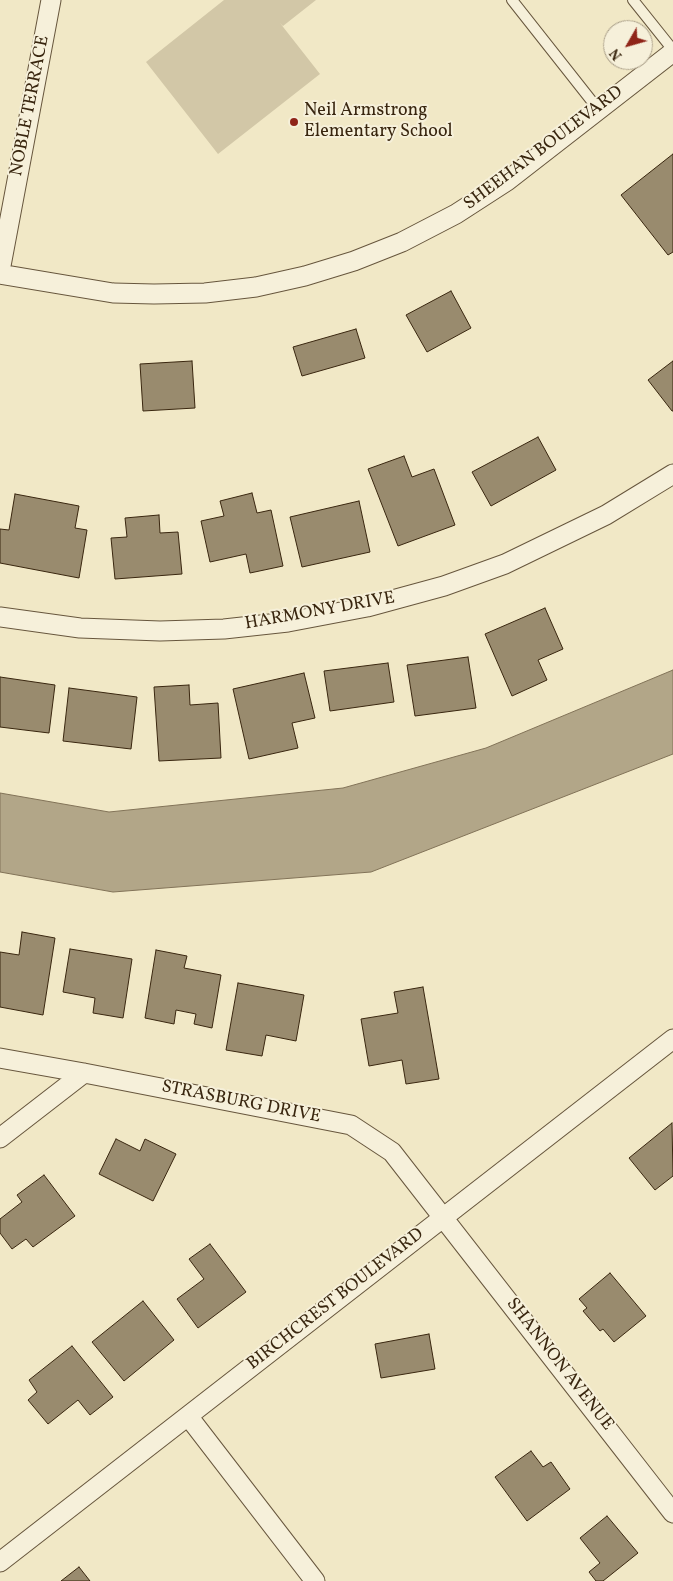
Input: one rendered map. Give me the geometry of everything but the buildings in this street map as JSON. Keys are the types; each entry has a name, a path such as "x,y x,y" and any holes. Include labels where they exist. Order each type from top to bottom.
{"street":[{"name":"NOBLE TERRACE","path":"0,271 51,0"},
{"name":"SHEEHAN BOULEVARD","path":"0,274 73,288 154,294 205,293 256,287 305,276 354,261 402,242 456,214 507,181 673,51"},
{"name":"HARMONY DRIVE","path":"0,617 80,628 160,631 224,629 288,622 367,608 444,586 522,556 606,515 673,474"},
{"name":"BIRCHCREST BOULEVARD","path":"0,1562 673,1039"},
{"name":"STRASBURG DRIVE","path":"0,1058 351,1125 392,1152 444,1217"},
{"path":"0,1138 84,1073"},
{"name":"SHANNON AVENUE","path":"444,1217 673,1513"},
{"path":"188,1416 315,1581"}],"lane":[{"path":"512,0 598,110"},
{"path":"633,0 673,51"}],"shaded area":[{"path":"224,0 316,0 283,26 280,23 320,74 218,154 146,62"},
{"path":"673,670 673,754 371,872 113,892 0,872 0,793 109,812 343,788 486,748"}],"place":[{"name":"Neil Armstrong Elementary School","path":"294,122"}]}
